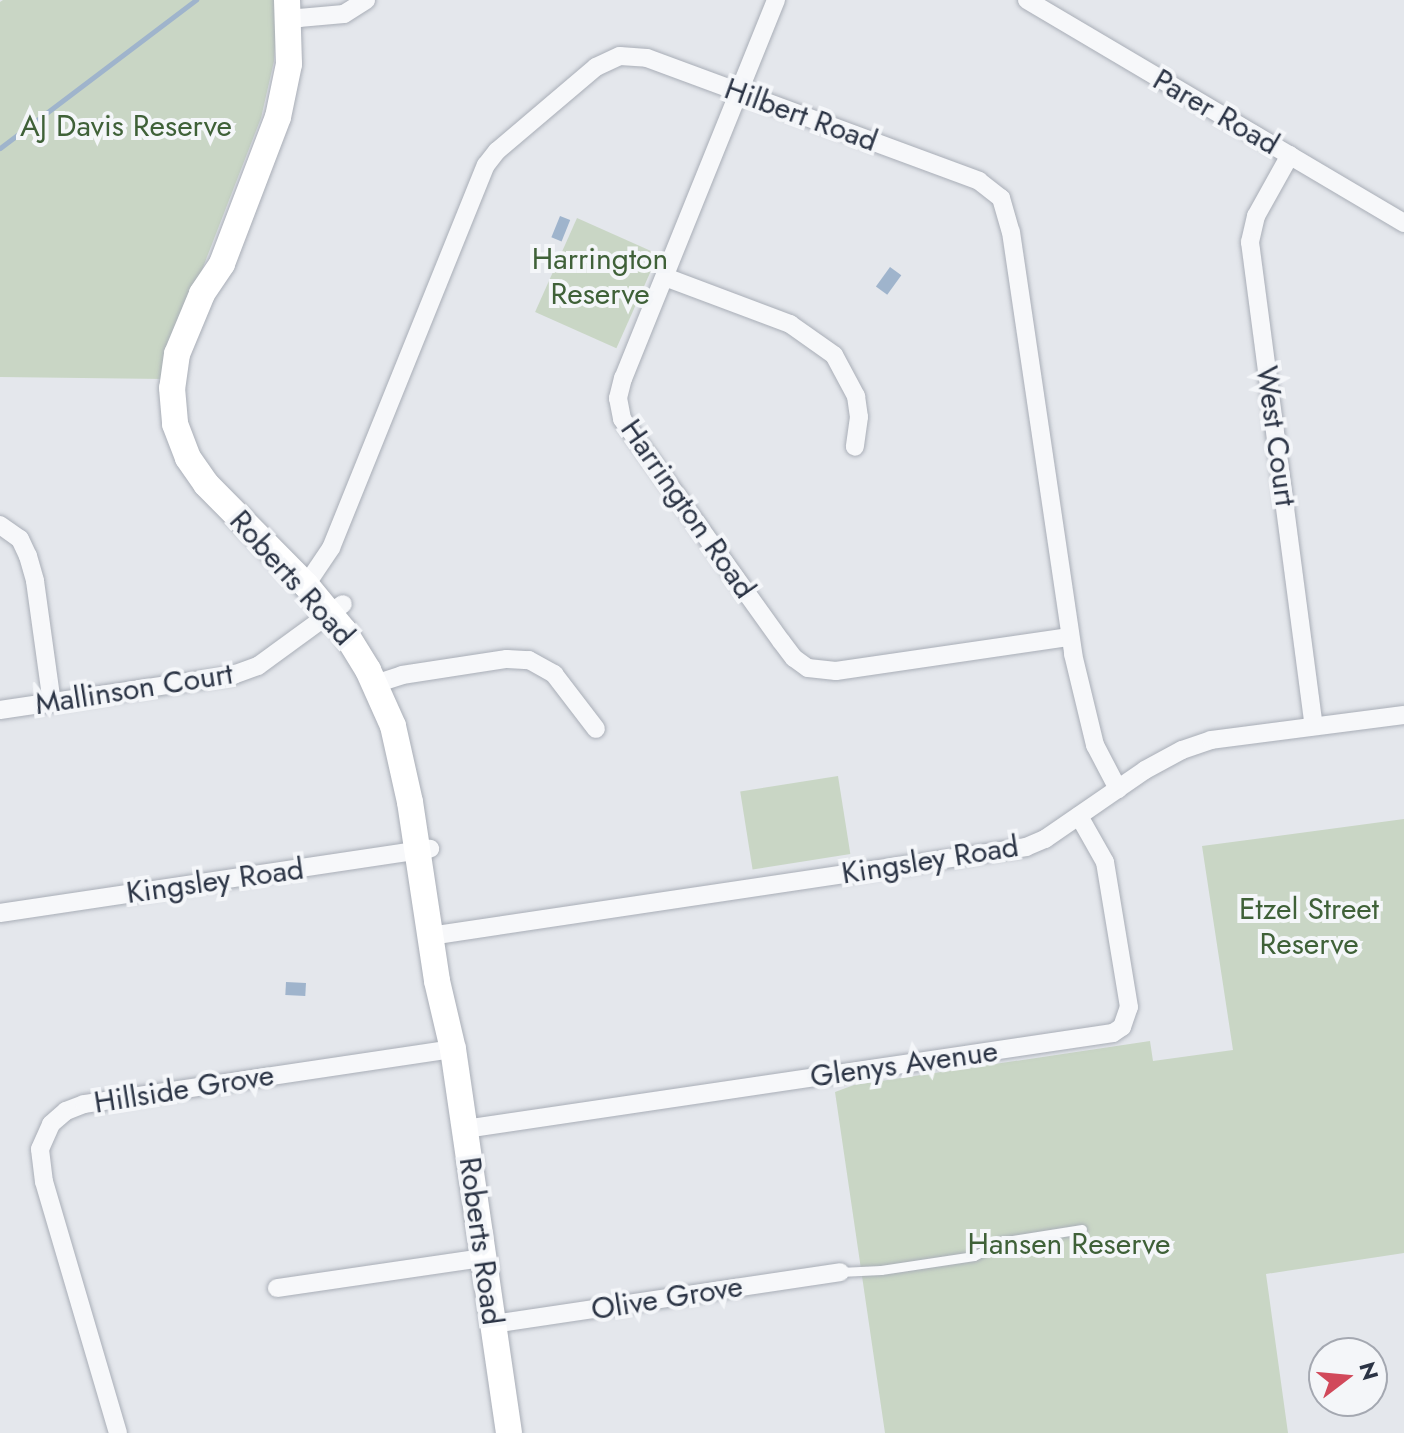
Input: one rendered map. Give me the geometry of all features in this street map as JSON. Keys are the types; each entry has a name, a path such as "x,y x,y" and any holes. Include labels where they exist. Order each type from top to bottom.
{"street":[{"path":"295,8 346,6 365,0"},
{"name":"Harrington Road","path":"776,0 619,388 622,419 794,658 808,668 828,671 1070,637"},
{"name":"Parer Road","path":"1027,0 1404,223"},
{"name":"Roberts Road","path":"295,8 289,64 271,139 222,264 202,294 177,354 172,388 179,437 206,484 311,579 337,608 382,681 424,850 509,1433"},
{"name":"Hilbert Road","path":"311,579 331,548 483,171 497,151 596,67 613,58 629,55 647,58 979,181 996,192 1006,205 1070,637 1095,745 1118,789"},
{"name":"West Court","path":"1290,155 1256,216 1250,242 1314,726"},
{"path":"665,277 790,324 834,355 856,396 859,417 855,447"},
{"path":"0,525 20,539 28,556 35,581 52,703"},
{"name":"Mallinson Court","path":"0,710 233,675 258,666 337,608"},
{"path":"382,681 507,659 529,660 554,674 596,729"},
{"name":"Kingsley Road","path":"436,935 1026,847 1079,816 1159,761 1196,745 1404,715"},
{"name":"Glenys Avenue","path":"465,1129 1113,1033 1122,1027 1129,1007 1105,862 1079,816"},
{"name":"Kingsley Road","path":"0,913 424,850"},
{"name":"Hillside Grove","path":"118,1433 44,1182 40,1149 51,1124 66,1111 84,1104 453,1049"},
{"path":"277,1288 483,1258"},
{"name":"Olive Grove","path":"493,1324 840,1272"}],"lane":[{"path":"840,1272 881,1270 974,1256 1000,1242 1082,1229"}],"green space":[{"name":"AJ Davis Reserve","path":"278,0 274,61 261,118 172,347 165,379 0,377 0,2"},
{"name":"Harrington Reserve","path":"577,218 658,254 616,348 535,312"},
{"path":"838,776 850,854 753,870 740,791"},
{"name":"Hansen Reserve","path":"1404,819 1404,1253 1266,1274 1288,1433 885,1433 835,1092 854,1085 1150,1041 1153,1061 1233,1050 1202,846"}],"water":[{"path":"560,216 570,220 562,241 551,237"},
{"path":"890,267 901,275 887,295 876,286"},
{"path":"286,982 306,983 305,996 285,995"}],"waterway":[{"path":"0,148 196,0"}],"park label":[{"name":"Etzel Street Reserve","path":"1309,926"}]}
